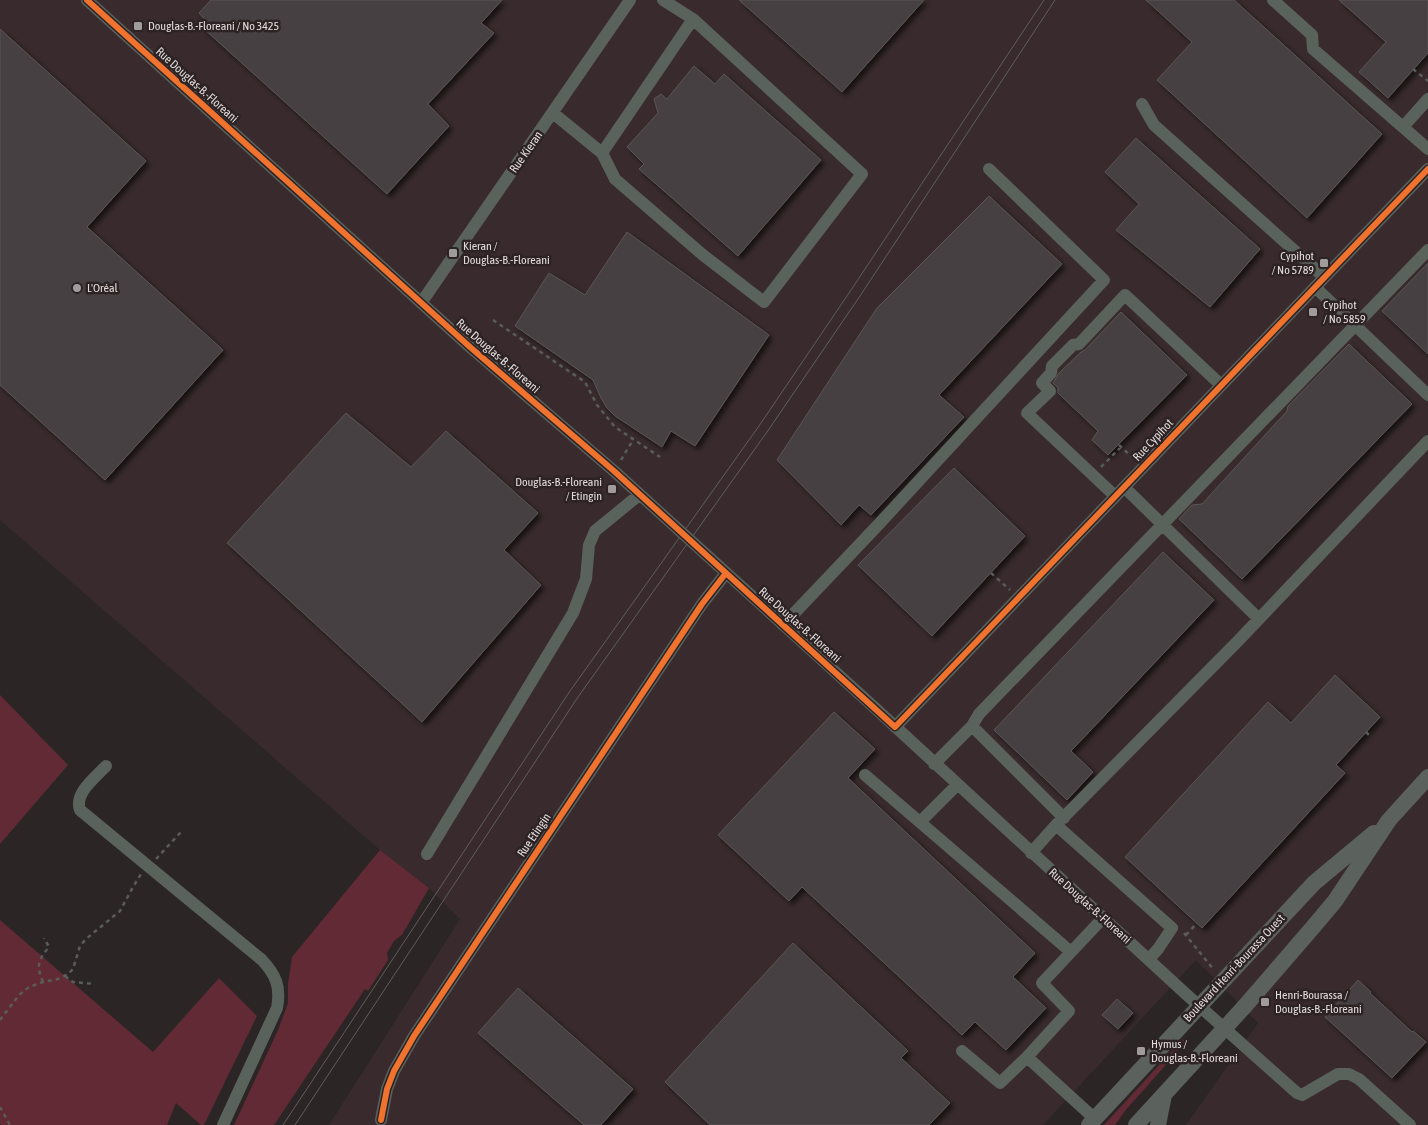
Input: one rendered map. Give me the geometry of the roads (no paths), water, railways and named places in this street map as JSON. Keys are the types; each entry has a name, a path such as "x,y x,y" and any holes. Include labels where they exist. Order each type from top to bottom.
{"main road":[{"name":"Boulevard Henri-Bourassa Ouest","path":"1092,1122 1314,883 1389,820 1428,777"},
{"name":"Boulevard Henri-Bourassa Ouest","path":"1136,1125 1269,979 1335,901 1389,820"},
{"path":"1158,1125 1164,1095"}],"street":[{"name":"Rue Douglas-B.-Floreani","path":"87,0 470,347 614,471 1297,1093 1302,1095 1338,1074 1349,1074 1359,1079 1410,1125"},
{"name":"Rue Kieran","path":"421,303 630,0"},
{"path":"553,113 602,153 615,180 703,255 764,302 862,174 693,18 663,0"},
{"path":"1272,0 1312,35 1313,49 1428,148"},
{"path":"602,153 693,18"},
{"path":"1403,127 1428,99"},
{"path":"1142,104 1154,125 1324,277"},
{"path":"783,625 893,509 1104,280 989,169"},
{"name":"Rue Cypihot","path":"895,727 1428,169"},
{"path":"934,764 972,726 979,714 1428,250"},
{"path":"1315,287 1428,395"},
{"path":"1221,385 1125,295 1079,344 1073,345 1052,366 1051,373 1042,383 1050,390 1027,413 1120,492 1163,525 1259,619"},
{"path":"1031,852 1259,619 1428,441"},
{"path":"427,854 573,613 586,578 589,545 595,531 640,495"},
{"name":"Rue Etingin","path":"382,1120 388,1089 394,1071 414,1036 702,604 726,573"},
{"path":"972,726 1060,822 1172,928 1149,960"},
{"path":"106,766 79,798 78,805 80,810 262,960 275,977 278,988 277,1008 223,1125"},
{"path":"865,775 1070,952"},
{"path":"920,822 957,785"},
{"path":"962,1051 1000,1083 1027,1057 1069,1011 1042,983 1103,918"},
{"path":"1027,1057 1092,1122"}],"tram line":[{"path":"283,1125 570,691 759,426 1044,0"},
{"path":"295,1125 578,697 767,432 860,296 1055,0"}],"place":[{"name":"Douglas-B.-Floreani / No 3425","path":"138,26"},
{"name":"Kieran / Douglas-B.-Floreani","path":"453,253"},
{"name":"Cypihot / No 5789","path":"1324,263"},
{"name":"L'Oréal","path":"77,288"},
{"name":"Cypihot / No 5859","path":"1313,312"},
{"name":"Douglas-B.-Floreani / Etingin","path":"612,489"},
{"name":"Henri-Bourassa / Douglas-B.-Floreani","path":"1265,1002"},
{"name":"Hymus / Douglas-B.-Floreani","path":"1141,1051"}]}
